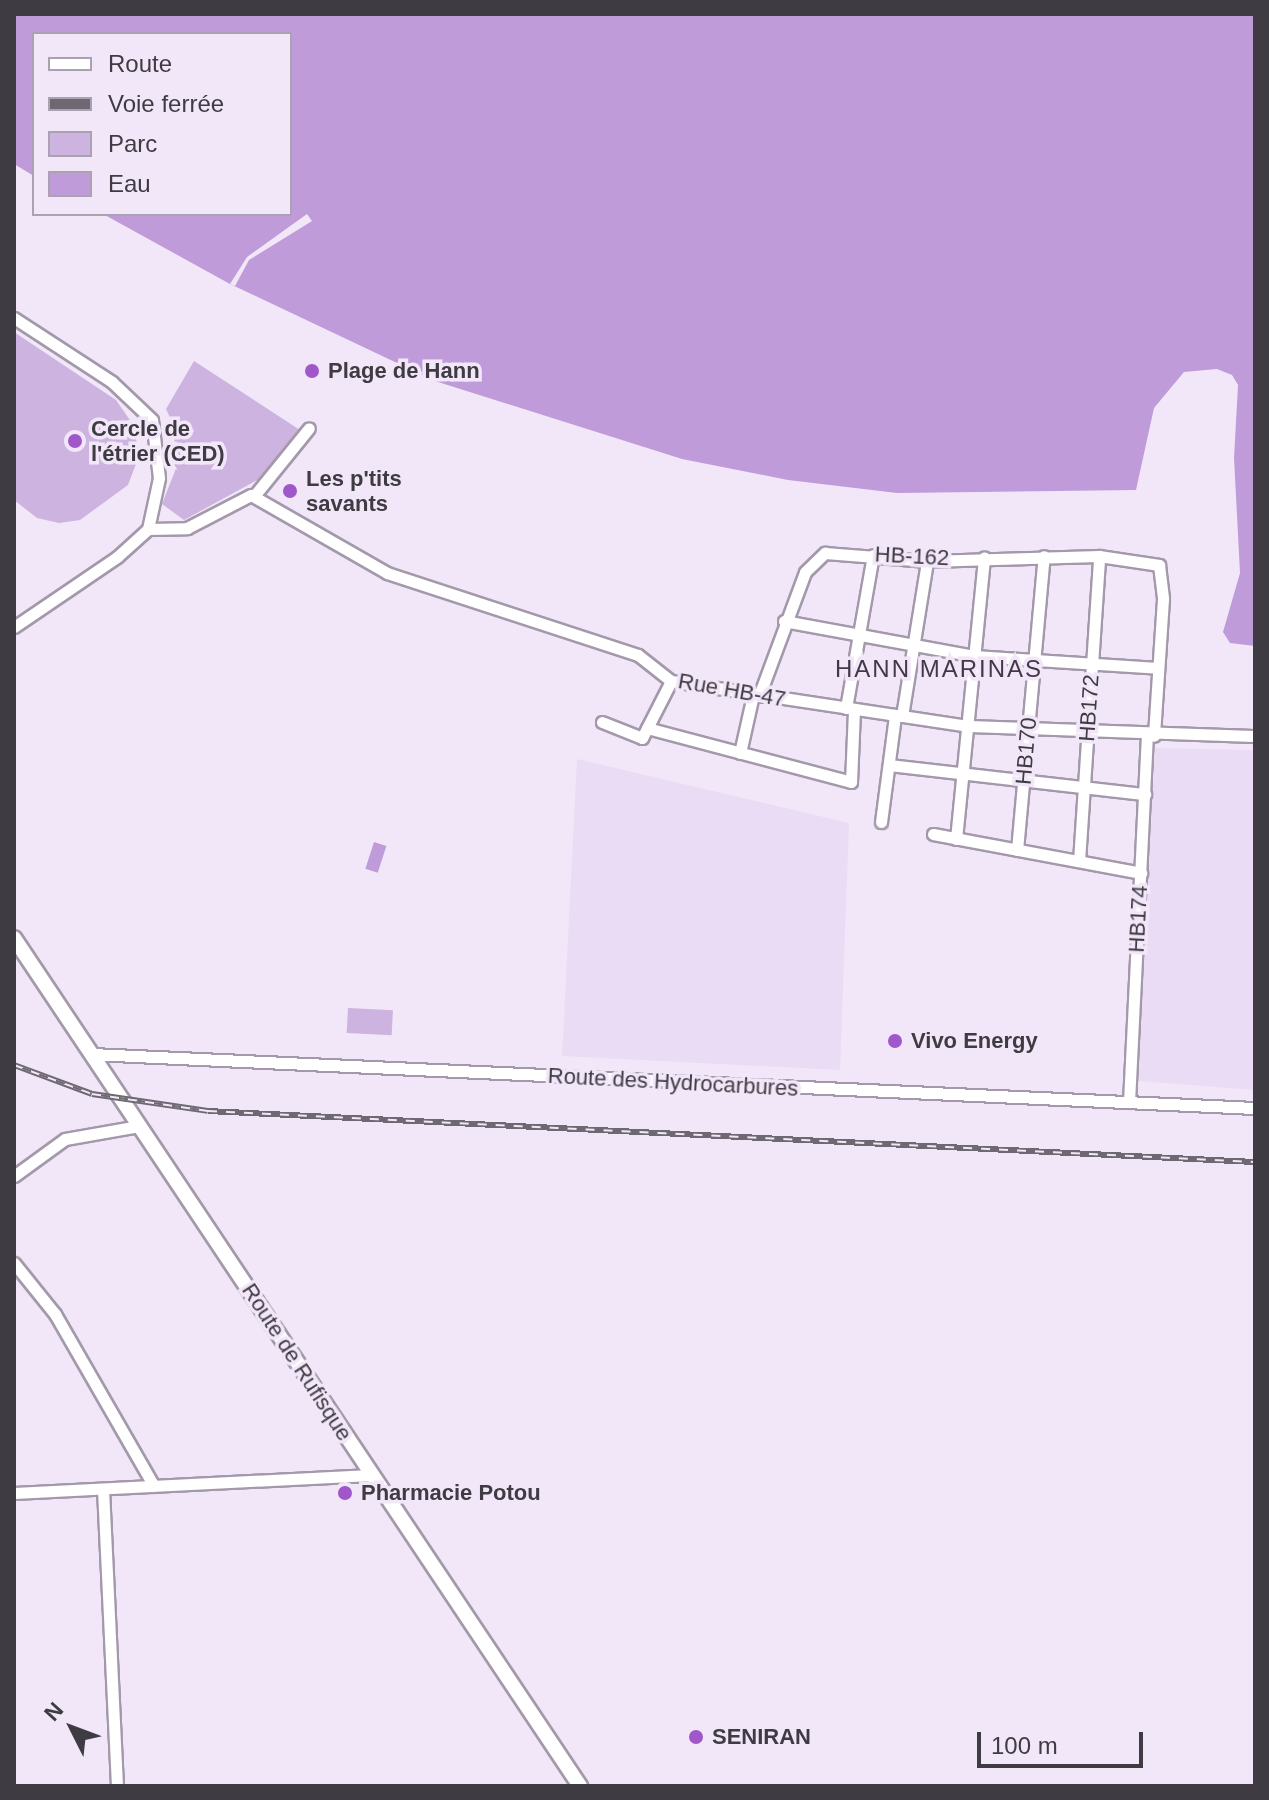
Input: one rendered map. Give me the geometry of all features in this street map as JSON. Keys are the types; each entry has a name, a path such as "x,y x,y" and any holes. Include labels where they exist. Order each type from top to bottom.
{"main road":[{"name":"Route de Rufisque","path":"14,938 580,1786"}],"street":[{"path":"14,318 112,382 152,420 159,495 148,529 117,557 14,627"},
{"path":"148,529 187,528 251,496 309,428"},
{"name":"Rue HB-47","path":"251,496 387,573 638,655 671,681 968,726 1087,734 1255,736"},
{"name":"HB-162","path":"740,753 756,696 784,621 816,558 834,551 927,561 1099,556 1159,565"},
{"path":"602,722 851,782 850,709 858,636 873,555"},
{"name":"HB170","path":"1017,850 1044,556"},
{"name":"HB172","path":"1079,861 1099,556"},
{"path":"956,839 984,557"},
{"path":"881,822 898,716 917,647 927,561"},
{"name":"HB174","path":"1129,1102 1145,794 1158,668 1159,565"},
{"path":"784,621 974,656 1034,663 1158,668"},
{"path":"645,733 671,681"},
{"path":"889,765 962,776 1145,794"},
{"path":"933,834 1141,873"},
{"name":"Route des Hydrocarbures","path":"92,1054 1255,1108"},
{"path":"14,1176 65,1139 139,1126"},
{"path":"14,1263 55,1314 154,1486"},
{"path":"14,1493 371,1475"},
{"path":"103,1489 117,1786"}],"shaded area":[{"path":"1155,748 1255,750 1255,1090 1138,1081"},
{"path":"577,759 849,823 840,1070 562,1056"}],"green space":[{"name":"Cercle de l'étrier (CED)","path":"14,332 116,400 134,426 139,456 128,485 80,520 59,523 37,518 14,500"},
{"path":"194,361 300,430 272,472 184,520 162,504 175,471 174,426 166,409"},
{"path":"348,1008 393,1010 392,1035 347,1033"}],"water":[{"path":"14,14 1255,14 1255,646 1230,643 1223,632 1240,573 1234,458 1238,385 1232,375 1217,369 1184,372 1154,408 1136,490 897,493 788,480 682,459 435,381 230,284 107,216 292,216 292,32 32,32 32,175 14,164"},
{"path":"374,842 386,846 378,873 365,869"}],"pier":[{"path":"307,214 312,221 249,260 235,286 230,284 247,257"}],"railway":[{"path":"14,1065 92,1094 208,1111 1255,1162"}],"place":[{"name":"Plage de Hann","path":"312,371"},
{"name":"Cercle de l'étrier (CED)","path":"75,441"},
{"name":"Les p'tits savants","path":"290,491"},
{"name":"Vivo Energy","path":"895,1041"},
{"name":"Pharmacie Potou","path":"345,1493"},
{"name":"SENIRAN","path":"696,1737"}],"district":[{"name":"HANN MARINAS","path":"939,669"}]}
